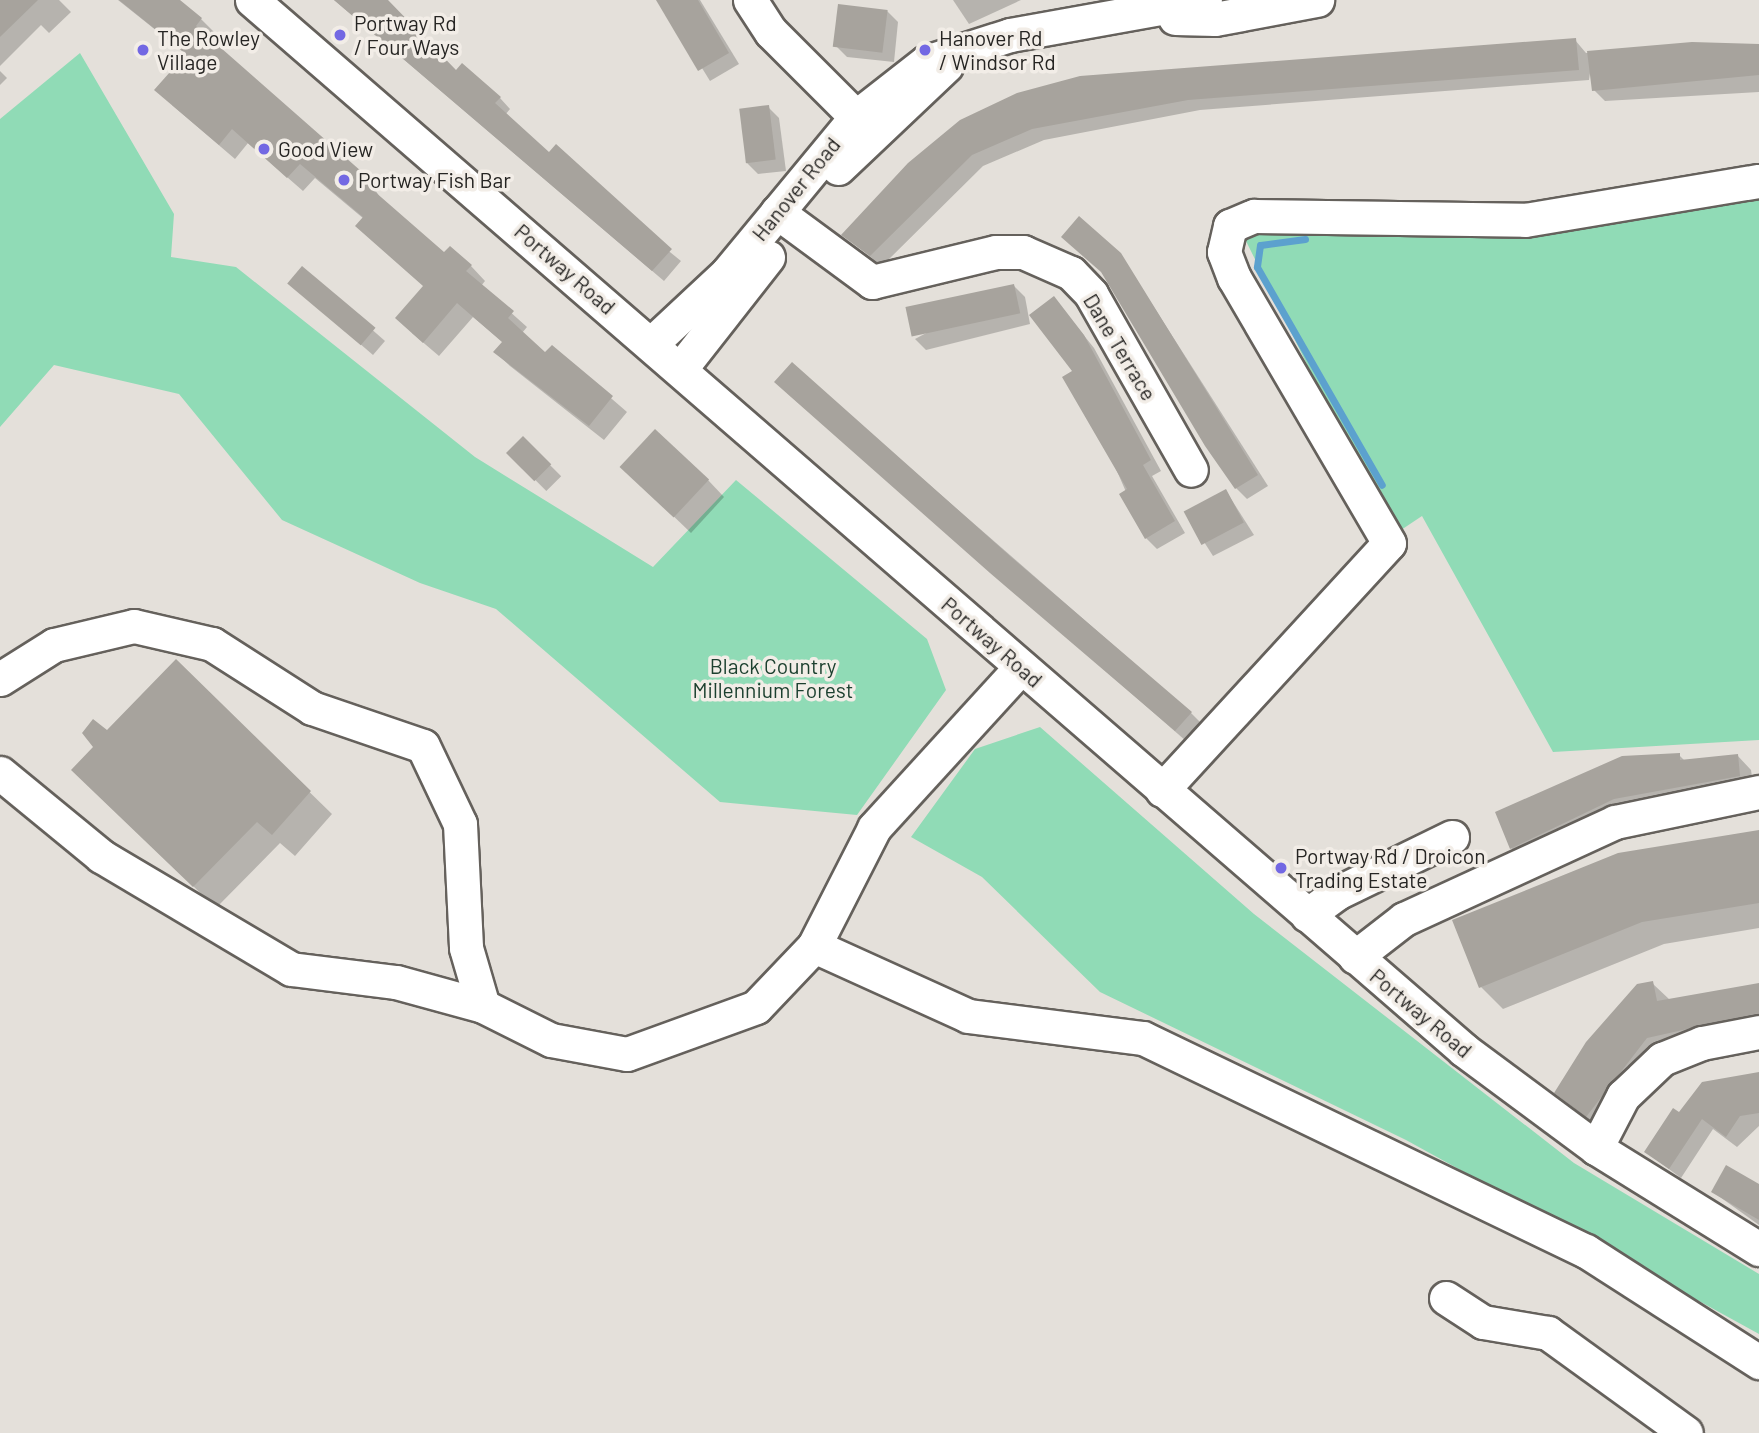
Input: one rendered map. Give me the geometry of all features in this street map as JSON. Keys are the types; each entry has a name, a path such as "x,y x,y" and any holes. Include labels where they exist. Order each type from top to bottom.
{"street":[{"name":"Portway Road","path":"252,0 681,368 1161,790 1464,1050 1596,1148 1759,1249"},
{"path":"750,0 771,32 865,125"},
{"name":"Hanover Road","path":"652,343 785,218 865,125 926,62 954,57 1010,35 1134,16 1205,0"},
{"name":"Hanover Road","path":"1274,0 1306,1"},
{"name":"Hanover Road","path":"1134,16 1215,19 1317,0"},
{"path":"1161,790 1389,543 1234,278 1224,252 1230,226 1254,216 1525,220 1759,181"},
{"name":"Hanover Road","path":"681,368 785,218"},
{"name":"Dane Terrace","path":"785,218 872,282 996,252 1023,252 1071,272 1091,294 1191,470"},
{"path":"0,679 54,645 135,626 212,643 312,708 423,746 460,824 466,948 483,1006"},
{"path":"0,773 101,856 291,969 396,982 483,1006 551,1040 627,1054 756,1007 814,946 874,828 1021,667"},
{"path":"1355,957 1404,919 1615,822 1759,792"},
{"path":"1307,915 1337,893 1452,836"},
{"path":"814,946 968,1016 1143,1038 1586,1251 1759,1362"},
{"path":"1596,1148 1623,1096 1662,1059 1702,1043 1759,1032"},
{"path":"1446,1298 1483,1322 1548,1333 1686,1433"}],"green space":[{"name":"Black Country Millennium Forest","path":"80,53 174,214 171,257 236,267 475,457 653,567 736,480 927,639 946,690 857,815 720,802 496,609 420,583 282,520 179,394 54,365 0,427 0,119"},
{"path":"1759,196 1759,740 1553,752 1422,516 1392,536 1244,237 1267,221"},
{"path":"1040,727 1254,914 1574,1163 1759,1274 1759,1334 1406,1140 1100,992 982,877 911,837 975,749"}],"building":[{"path":"0,0 38,0 0,37"},
{"path":"119,0 180,0 202,18 196,26 370,179 366,184 444,252 450,246 472,265 466,271 514,311 508,318 545,352 552,345 613,396 589,426 493,352 502,342 457,303 423,343 395,318 423,286 355,226 363,217 300,164 287,178 232,129 219,145 154,90 186,54"},
{"path":"334,0 388,0 456,70 462,63 501,97 495,103 549,152 556,144 672,249 652,271"},
{"path":"656,0 698,0 729,53 698,71"},
{"path":"838,4 888,10 882,53 833,47"},
{"path":"1576,38 1579,70 1188,100 1032,129 972,155 870,256 841,235 908,163 960,120 1017,93 1080,76"},
{"path":"1692,42 1759,44 1759,75 1592,91 1587,51"},
{"path":"769,105 776,160 746,163 739,109"},
{"path":"1079,216 1121,253 1258,475 1235,489 1205,446 1101,272 1061,237"},
{"path":"302,266 376,328 361,345 287,284"},
{"path":"1014,284 1020,313 912,336 905,307"},
{"path":"1054,296 1084,335 1151,460 1143,465 1175,521 1145,539 1119,494 1127,489 1062,377 1072,371 1029,315"},
{"path":"792,362 1011,557 1192,712 1175,731 990,573 774,382"},
{"path":"655,429 709,479 674,517 620,467"},
{"path":"523,436 551,464 534,481 506,453"},
{"path":"1226,489 1244,523 1201,545 1184,512"},
{"path":"176,659 311,791 272,835 257,822 193,887 71,770 93,747 82,733 93,719 107,730"},
{"path":"1680,753 1680,760 1738,754 1740,776 1614,799 1510,849 1495,812 1622,756"},
{"path":"1759,830 1759,903 1642,922 1479,988 1452,920 1618,853"},
{"path":"1653,981 1657,1001 1759,983 1759,1013 1647,1038 1586,1117 1554,1093 1586,1042 1637,984"},
{"path":"1759,1072 1759,1113 1740,1116 1726,1137 1702,1119 1669,1169 1644,1152 1673,1108 1679,1112 1702,1082"},
{"path":"1726,1165 1759,1184 1759,1220 1711,1192"}],"waterway":[{"path":"1305,239 1260,245 1257,267 1382,485"}],"place":[{"name":"Portway Rd / Four Ways","path":"340,35"},
{"name":"The Rowley Village","path":"143,50"},
{"name":"Hanover Rd / Windsor Rd","path":"925,50"},
{"name":"Good View","path":"264,149"},
{"name":"Portway Fish Bar","path":"344,180"},
{"name":"Portway Rd / Droicon Trading Estate","path":"1281,868"}]}
